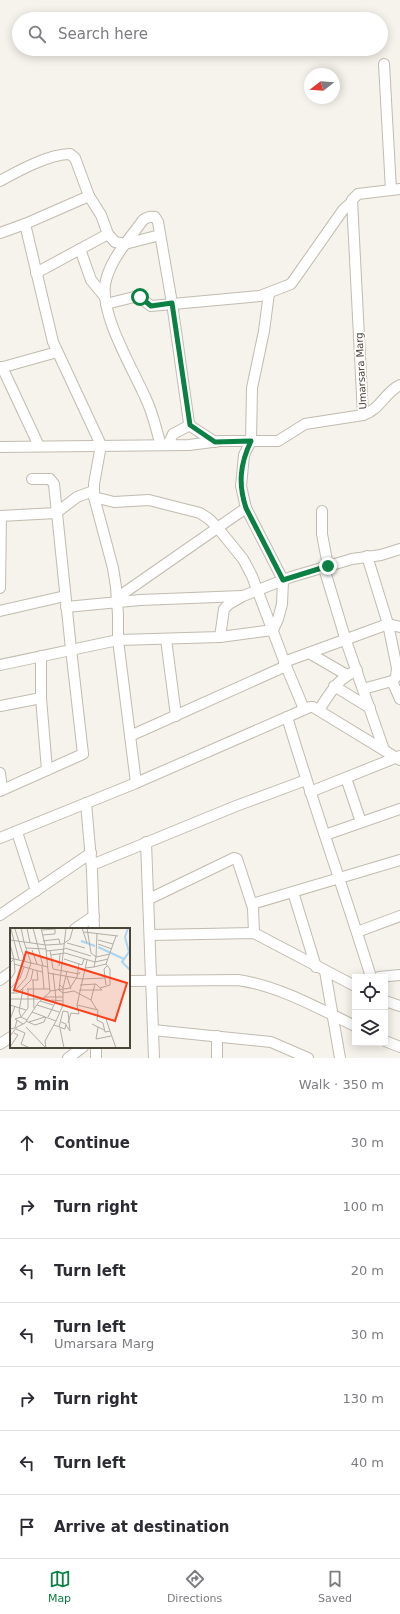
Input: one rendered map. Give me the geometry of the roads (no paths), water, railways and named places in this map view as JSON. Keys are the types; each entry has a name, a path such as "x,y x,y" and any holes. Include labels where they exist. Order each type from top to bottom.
{"street":[{"path":"105,300 138,296 151,306 242,298 269,293 291,284 343,210 358,194 396,190 384,64"},
{"path":"0,181 22,169 56,156 70,154 75,158 89,196 101,214 108,234 116,242 125,244 160,235"},
{"path":"0,233 25,224 89,196"},
{"name":"Umarsara Marg","path":"0,447 195,445 215,442 281,440 305,424 363,415 352,202"},
{"path":"164,445 147,400 110,323 105,300 105,285 112,264 125,244 148,217 155,217 157,219 172,303 190,425 215,442"},
{"path":"25,224 53,342 101,445 93,494 112,568 117,599 118,640 136,783"},
{"path":"36,272 108,234"},
{"path":"80,249 91,280 105,300"},
{"path":"269,293 264,331 252,388 251,441 244,455 241,486 246,508 283,580 282,604 273,630"},
{"path":"39,446 1,367 57,352"},
{"path":"363,415 372,412 392,389 400,385"},
{"path":"164,445 173,434 190,425"},
{"path":"0,773 1,791 83,754 52,481 32,479"},
{"path":"0,588 1,516 56,512 78,497 93,494 114,502 149,500 200,513 217,527 243,559 258,590 285,664 304,709"},
{"path":"117,599 246,508"},
{"path":"322,511 322,534 326,567 346,641 384,750"},
{"path":"220,637 224,609 229,604 243,596 283,580 352,558 381,555 400,549"},
{"path":"363,689 393,681 398,668 388,624 367,556"},
{"path":"0,611 65,596"},
{"path":"66,607 117,599 243,596"},
{"path":"130,736 309,654 388,624 400,627"},
{"path":"0,664 118,640 220,637 273,630"},
{"path":"166,639 176,716"},
{"path":"309,654 347,675"},
{"path":"41,656 42,698 47,770"},
{"path":"319,710 334,686 347,675 357,670"},
{"path":"393,681 397,696 400,700"},
{"path":"334,686 370,708"},
{"path":"0,706 42,698"},
{"path":"0,838 136,783 304,709 313,707 399,758"},
{"path":"287,717 306,780 340,879 370,974"},
{"path":"310,792 399,758"},
{"path":"346,778 361,822"},
{"path":"92,865 236,806 306,780"},
{"path":"86,803 92,865 94,928"},
{"path":"325,835 400,809"},
{"path":"16,832 36,891"},
{"path":"146,842 154,1058"},
{"path":"0,915 91,853"},
{"path":"149,899 235,858 239,861 252,904 254,915 254,933"},
{"path":"252,904 400,860"},
{"path":"293,892 321,969 334,1015 340,1058"},
{"path":"76,928 94,916"},
{"path":"357,932 400,916"},
{"path":"150,935 254,933 352,984"},
{"path":"0,980 10,973"},
{"path":"388,976 400,975"},
{"path":"130,981 238,980 255,983 314,1005 352,1024"},
{"path":"388,1002 400,1006"},
{"path":"153,1030 271,1042 308,1058"},
{"path":"217,1036 217,1058"},
{"path":"0,1044 10,1038"},
{"path":"388,1042 400,1047"},
{"path":"68,1058 82,1048"}]}
